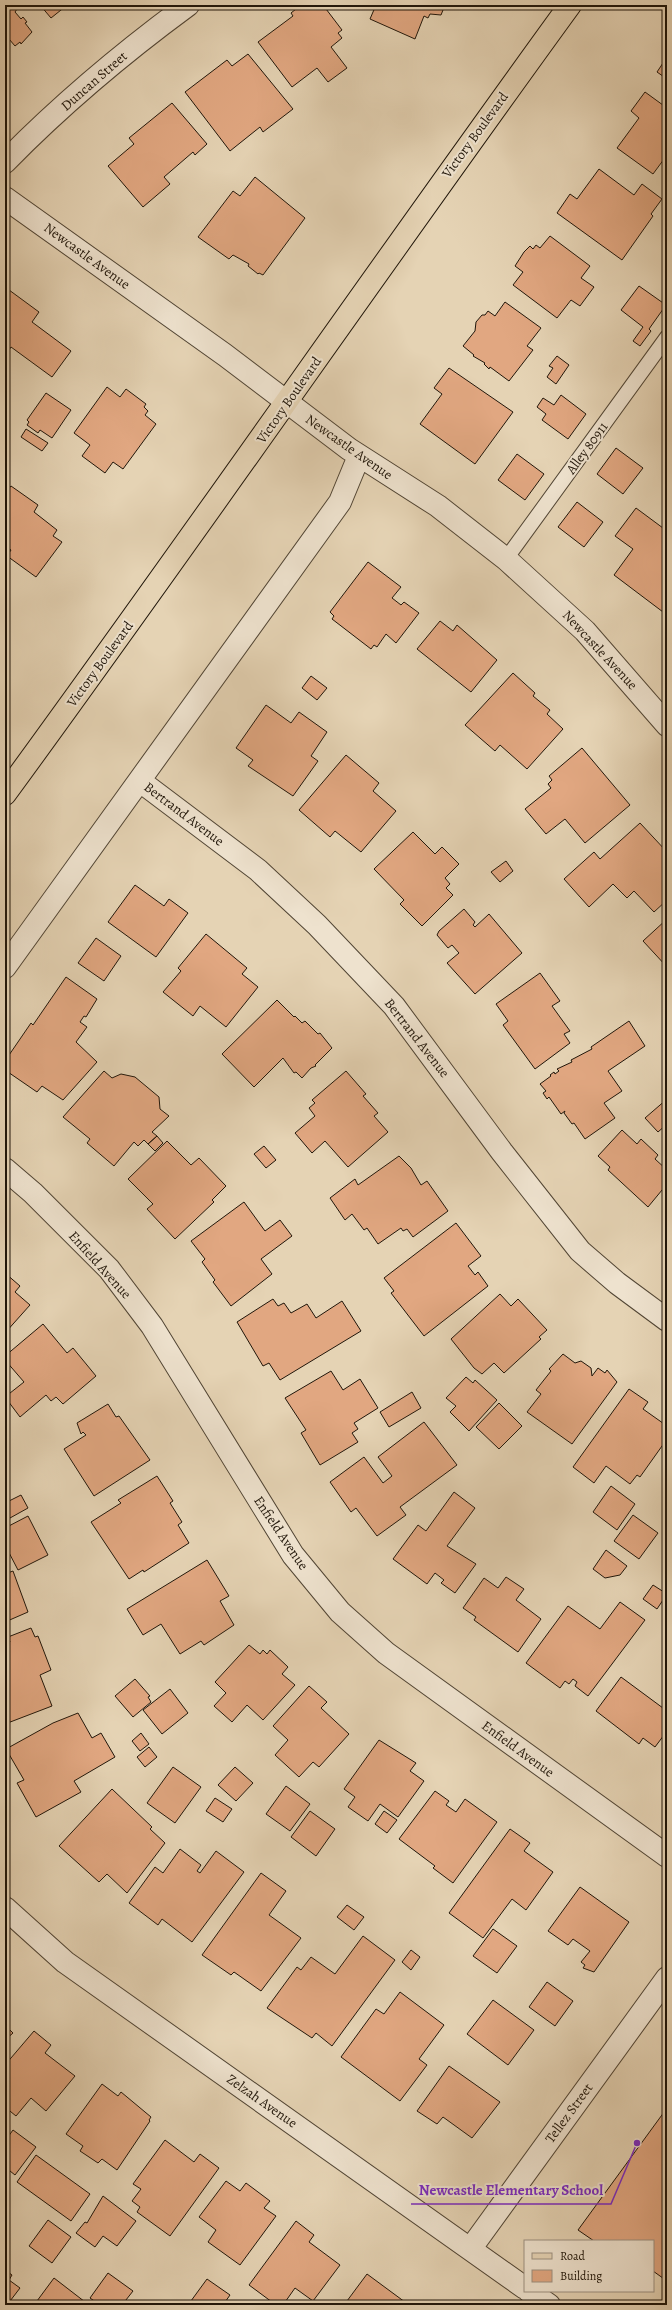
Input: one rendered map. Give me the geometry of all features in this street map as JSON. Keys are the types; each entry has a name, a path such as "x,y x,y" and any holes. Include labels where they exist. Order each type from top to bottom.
{"main road":[{"name":"Victory Boulevard","path":"5,794 287,403 443,179 570,5"}],"street":[{"name":"Duncan Street","path":"5,162 35,132 153,31 188,5"},
{"name":"Newcastle Avenue","path":"5,198 226,355 287,403 359,456 438,506 506,559 586,631 667,726"},
{"path":"5,967 340,502 359,456"},
{"name":"Bertrand Avenue","path":"140,781 258,870 317,925 394,1006 502,1152 580,1250 617,1283 667,1320"},
{"name":"Enfield Avenue","path":"5,1169 33,1193 108,1270 152,1326 293,1555 340,1612 386,1654 667,1856"},
{"name":"Zelzah Avenue","path":"5,1908 65,1962 471,2248 524,2287"},
{"name":"Tellez Street","path":"471,2248 667,1978"},
{"path":"530,2292 549,2305"}],"lane":[{"name":"Alley 80911","path":"506,559 667,337"}],"building":[{"path":"5,5 11,8 14,5 17,9 15,12 21,19 23,17 27,22 25,23 32,32 21,44 20,42 15,46 9,39 5,42"},
{"path":"40,5 71,5 66,6 51,18"},
{"path":"301,5 323,5 342,30 338,33 342,38 331,47 347,68 328,82 317,68 292,87 258,42 293,16 291,13"},
{"path":"376,5 445,5 441,15 430,14 428,18 424,16 415,39 370,19"},
{"path":"248,54 293,109 263,132 260,127 230,151 185,92 227,60 232,66"},
{"path":"667,57 667,79 657,72"},
{"path":"645,92 667,108 667,155 653,174 617,148 639,118 631,111"},
{"path":"172,103 207,144 195,155 193,152 164,177 170,184 143,207 108,166 134,144 129,138"},
{"path":"599,169 634,195 642,184 662,199 651,214 653,216 622,260 557,213 570,194 577,199"},
{"path":"255,177 305,218 263,275 258,274 248,266 249,264 233,255 229,259 198,237 233,191 240,196"},
{"path":"550,236 590,266 581,278 594,287 580,306 571,300 557,318 513,285 523,272 515,266 524,252 530,246 533,249 536,245 540,248"},
{"path":"639,286 666,305 649,329 651,331 640,346 633,341 643,327 621,310"},
{"path":"5,287 39,312 32,322 71,351 52,377 11,347 5,356"},
{"path":"505,302 541,328 527,346 533,350 509,381 490,367 489,369 484,364 485,363 473,356 474,355 463,346 475,331 476,322 482,315 485,315 488,311 495,316"},
{"path":"557,356 569,365 556,384 547,377 553,368 549,366"},
{"path":"449,368 513,412 475,464 420,424 442,394 434,388"},
{"path":"107,387 120,397 126,389 146,404 144,407 148,411 145,415 156,424 123,469 113,462 105,473 82,456 90,445 74,433"},
{"path":"46,393 71,410 52,438 40,430 38,433 27,425 29,422 27,420"},
{"path":"561,395 586,414 568,439 542,420 546,414 537,407 543,398 554,405"},
{"path":"26,429 48,443 42,451 21,437"},
{"path":"616,448 643,468 623,494 597,474"},
{"path":"517,454 544,474 525,500 498,480"},
{"path":"11,486 38,505 34,512 57,530 53,536 62,542 36,577 7,556 11,550 5,546 5,493"},
{"path":"577,502 603,522 584,547 558,527"},
{"path":"636,508 667,531 667,615 614,575 633,549 615,536"},
{"path":"368,562 401,587 392,598 401,605 404,602 419,613 396,643 386,634 377,647 374,645 371,649 332,619 334,616 330,612"},
{"path":"440,621 453,631 457,625 497,660 471,692 417,649"},
{"path":"513,673 535,693 533,696 550,710 547,714 563,729 527,769 500,745 495,751 465,725"},
{"path":"311,676 327,688 317,700 302,688"},
{"path":"266,705 291,723 299,712 327,732 311,756 318,761 293,796 248,766 253,760 236,748"},
{"path":"582,748 630,805 585,843 565,819 546,834 525,809 551,788 548,784 552,780 549,776"},
{"path":"346,755 379,783 373,791 396,811 361,852 335,831 330,837 299,810"},
{"path":"640,823 667,852 667,900 654,912 634,891 627,898 613,884 589,907 564,879 594,852 600,859"},
{"path":"413,832 435,854 442,847 459,864 445,878 450,884 446,888 453,895 422,926 400,904 404,900 374,869"},
{"path":"506,861 513,871 500,882 491,872"},
{"path":"135,885 164,906 169,899 188,913 156,957 108,922"},
{"path":"464,909 475,922 473,925 475,927 489,914 522,953 475,994 447,963 459,953 452,945 448,948 437,935 439,931"},
{"path":"667,919 667,967 643,941"},
{"path":"206,934 247,968 242,974 258,987 226,1027 200,1006 193,1016 163,992 181,971 178,968"},
{"path":"96,938 121,956 104,981 78,963"},
{"path":"540,973 560,1001 552,1006 570,1031 564,1034 570,1043 535,1069 503,1025 508,1021 496,1004"},
{"path":"66,977 97,999 86,1017 84,1016 80,1022 87,1027 76,1042 97,1062 63,1100 42,1086 37,1092 5,1070 5,1065 9,1059 7,1058 31,1023 33,1025"},
{"path":"277,1000 294,1017 295,1016 302,1023 305,1021 318,1034 320,1033 332,1048 315,1065 316,1066 311,1068 302,1078 296,1072 294,1073 283,1058 254,1087 222,1054"},
{"path":"629,1021 645,1046 608,1071 622,1091 604,1103 615,1118 585,1139 574,1123 572,1124 564,1113 565,1111 561,1114 549,1097 547,1099 543,1093 546,1091 540,1084 554,1072 555,1074 559,1071 557,1069 572,1062 571,1060 592,1049 591,1047"},
{"path":"104,1071 112,1078 121,1074 135,1077 159,1097 160,1109 169,1116 152,1132 157,1136 148,1144 144,1140 138,1146 134,1142 114,1166 87,1143 90,1139 63,1117"},
{"path":"346,1071 366,1094 363,1096 378,1113 374,1116 388,1132 348,1167 325,1141 312,1153 295,1133 315,1116 309,1108 315,1103 312,1100"},
{"path":"667,1099 667,1124 658,1132 645,1118"},
{"path":"622,1130 637,1144 641,1139 658,1155 655,1159 667,1170 667,1184 648,1207 608,1170 610,1167 598,1156"},
{"path":"157,1136 163,1143 155,1151 148,1144"},
{"path":"167,1141 191,1165 199,1158 226,1186 212,1200 214,1202 175,1239 147,1209 153,1204 128,1179"},
{"path":"264,1146 276,1160 266,1168 254,1154"},
{"path":"399,1156 411,1168 421,1185 427,1181 448,1211 413,1237 407,1229 403,1231 401,1228 378,1244 367,1228 364,1230 352,1214 345,1220 330,1198 355,1179 358,1185"},
{"path":"244,1202 265,1231 280,1220 292,1236 261,1259 272,1274 231,1306 213,1282 215,1280 202,1262 205,1259 191,1241"},
{"path":"456,1223 481,1256 468,1266 475,1275 478,1272 488,1286 424,1336 391,1293 394,1291 384,1278"},
{"path":"5,1273 20,1286 15,1292 30,1305 5,1333"},
{"path":"500,1294 511,1306 518,1299 547,1330 539,1337 541,1339 504,1373 494,1363 482,1374 474,1368 451,1339"},
{"path":"273,1299 278,1306 284,1303 291,1313 307,1304 316,1318 342,1301 361,1331 280,1380 269,1363 263,1366 237,1322"},
{"path":"43,1324 67,1353 73,1348 96,1376 63,1404 56,1397 51,1401 46,1395 20,1417 5,1397 24,1382 5,1360 5,1356"},
{"path":"563,1354 575,1363 581,1361 591,1368 592,1376 598,1368 605,1373 607,1370 617,1382 572,1444 527,1412 541,1394 536,1390 551,1371 549,1369"},
{"path":"331,1371 343,1390 360,1379 378,1408 354,1423 358,1429 352,1433 358,1442 320,1465 301,1433 306,1430 285,1398"},
{"path":"466,1377 473,1383 475,1380 497,1400 469,1431 450,1412 456,1406 446,1398"},
{"path":"629,1389 648,1402 643,1409 667,1426 667,1439 640,1477 637,1475 630,1484 606,1466 594,1483 573,1467"},
{"path":"412,1392 421,1408 389,1427 380,1412"},
{"path":"499,1403 522,1426 499,1449 476,1427"},
{"path":"108,1404 116,1417 119,1416 150,1460 94,1496 64,1449 86,1435 83,1432 81,1434 77,1423"},
{"path":"424,1422 457,1465 400,1507 406,1515 377,1536 356,1508 351,1512 330,1482 364,1457 383,1483 392,1476 378,1457"},
{"path":"157,1476 173,1501 170,1503 182,1522 178,1525 189,1543 144,1572 143,1570 129,1579 91,1522 121,1503 118,1500"},
{"path":"611,1486 635,1504 617,1530 593,1512"},
{"path":"454,1492 475,1508 447,1546 476,1564 455,1593 441,1583 444,1580 435,1573 427,1584 393,1559 418,1525 426,1531"},
{"path":"21,1495 28,1508 10,1518 5,1503"},
{"path":"633,1515 658,1533 639,1559 614,1541"},
{"path":"28,1516 48,1555 18,1570 5,1545 5,1528"},
{"path":"606,1550 627,1566 620,1575 605,1578 593,1569"},
{"path":"207,1560 229,1596 220,1601 234,1625 204,1645 201,1641 180,1654 161,1624 143,1635 127,1609"},
{"path":"13,1571 28,1612 5,1622 5,1574"},
{"path":"506,1577 524,1589 516,1600 541,1619 518,1652 474,1620 476,1617 463,1608 484,1578 498,1588"},
{"path":"653,1585 667,1594 657,1609 643,1599"},
{"path":"620,1602 645,1620 588,1696 575,1686 577,1682 573,1679 569,1684 565,1681 560,1688 526,1663 568,1606 600,1629"},
{"path":"31,1628 35,1637 38,1636 51,1670 40,1675 52,1706 5,1724 5,1644 10,1642 8,1637"},
{"path":"249,1645 260,1654 263,1650 267,1654 270,1650 288,1667 282,1674 295,1685 263,1720 247,1705 232,1722 214,1706 226,1693 215,1682"},
{"path":"621,1677 667,1711 667,1731 655,1747 643,1738 639,1744 596,1711"},
{"path":"135,1679 150,1696 148,1697 151,1702 133,1717 115,1696"},
{"path":"309,1686 327,1702 321,1708 349,1734 319,1767 313,1762 299,1777 275,1755 288,1740 273,1726"},
{"path":"170,1689 188,1713 162,1734 143,1710"},
{"path":"78,1713 92,1738 101,1733 115,1757 74,1781 81,1792 36,1817 17,1783 24,1780 6,1749 53,1723"},
{"path":"141,1733 149,1744 140,1751 132,1741"},
{"path":"379,1740 416,1763 410,1771 424,1781 398,1817 380,1804 368,1821 348,1807 355,1797 344,1789"},
{"path":"149,1747 157,1757 145,1767 137,1757"},
{"path":"173,1767 201,1787 175,1823 147,1803"},
{"path":"235,1767 253,1783 236,1801 218,1785"},
{"path":"286,1786 310,1804 290,1831 266,1814"},
{"path":"112,1789 152,1827 150,1829 165,1843 127,1893 107,1874 99,1882 59,1846"},
{"path":"435,1791 449,1801 446,1805 456,1812 465,1799 497,1822 453,1883 433,1868 435,1866 399,1839"},
{"path":"215,1798 232,1809 223,1822 206,1811"},
{"path":"310,1811 335,1829 316,1856 291,1837"},
{"path":"384,1811 397,1820 387,1833 375,1824"},
{"path":"510,1829 530,1843 524,1851 553,1872 526,1910 512,1899 483,1938 449,1913"},
{"path":"180,1849 201,1865 197,1871 200,1873 216,1851 244,1872 192,1942 162,1919 158,1925 129,1903 155,1867 163,1873"},
{"path":"261,1873 286,1891 269,1915 301,1938 261,1991 234,1972 231,1975 202,1955"},
{"path":"580,1887 629,1922 594,1972 583,1968 585,1965 581,1962 590,1951 573,1939 568,1945 548,1931"},
{"path":"347,1905 364,1917 354,1930 337,1917"},
{"path":"493,1929 517,1946 497,1973 473,1956"},
{"path":"363,1936 395,1960 332,2046 316,2033 312,2038 267,2008 297,1967 301,1970 311,1957 335,1974"},
{"path":"411,1950 420,1957 411,1970 402,1962"},
{"path":"547,1982 573,2001 555,2026 529,2007"},
{"path":"400,1992 444,2025 419,2059 427,2065 400,2101 341,2057 376,2009 384,2014"},
{"path":"493,2000 534,2030 508,2065 467,2034"},
{"path":"5,2025 13,2033 5,2040"},
{"path":"34,2031 51,2045 45,2053 75,2076 46,2111 31,2098 16,2116 5,2107 5,2086 9,2081 5,2078 5,2065"},
{"path":"449,2066 500,2102 472,2138 443,2117 437,2124 417,2111"},
{"path":"102,2084 118,2096 121,2092 151,2117 149,2120 150,2121 117,2170 102,2159 98,2163 80,2151 83,2146 66,2134"},
{"path":"667,2108 667,2281 654,2272 654,2240 593,2240 578,2230"},
{"path":"13,2130 36,2147 15,2175 5,2167 5,2141"},
{"path":"165,2140 194,2162 200,2154 219,2168 170,2236 137,2212 140,2207 132,2201 141,2189 133,2184"},
{"path":"36,2155 90,2194 71,2221 17,2182"},
{"path":"226,2181 240,2191 246,2183 270,2201 264,2208 276,2216 240,2265 208,2242 216,2230 199,2217"},
{"path":"103,2196 136,2221 117,2246 103,2236 95,2247 76,2233 85,2222 87,2223"},
{"path":"48,2220 71,2237 52,2263 29,2246"},
{"path":"296,2221 314,2235 309,2242 340,2265 313,2301 295,2288 283,2305 276,2305 249,2285"},
{"path":"5,2270 12,2275 9,2280 20,2288 7,2305 5,2305"},
{"path":"108,2273 133,2291 122,2305 100,2305 90,2298"},
{"path":"367,2274 409,2305 344,2305"},
{"path":"54,2278 89,2305 34,2305"},
{"path":"207,2279 230,2295 223,2305 188,2305"}],"place":[{"name":"Newcastle Elementary School","path":"637,2143"}]}
